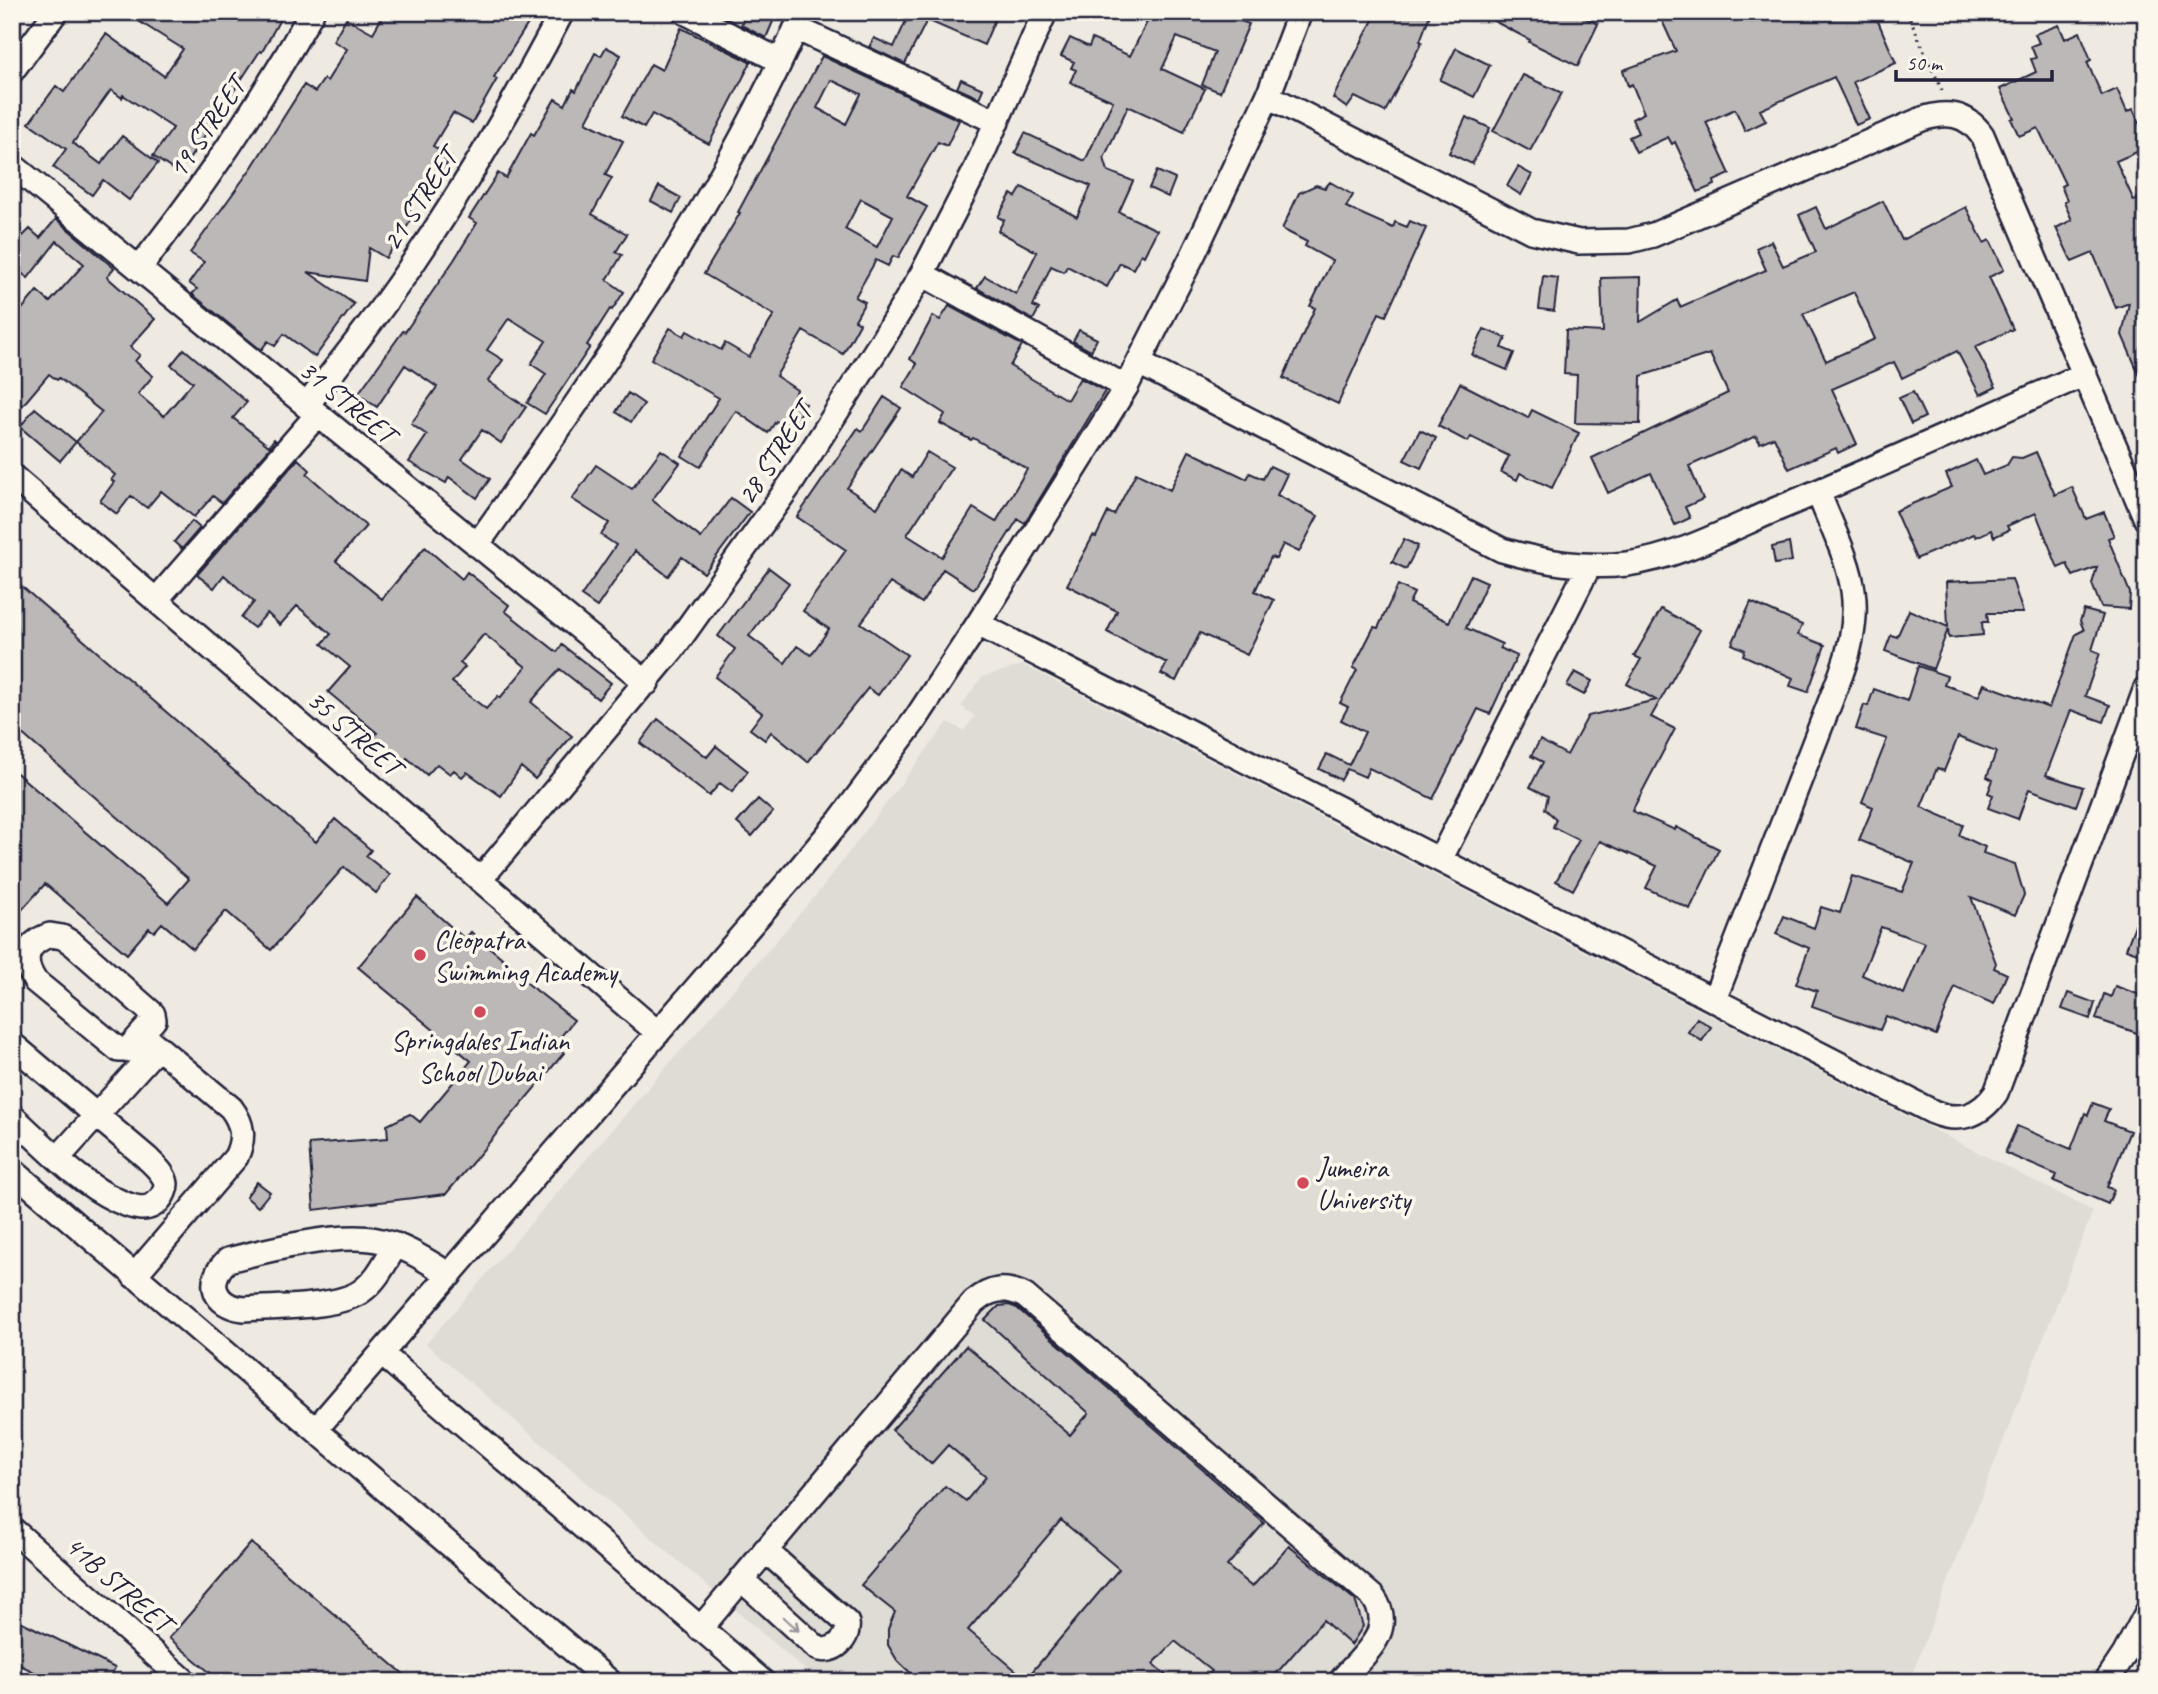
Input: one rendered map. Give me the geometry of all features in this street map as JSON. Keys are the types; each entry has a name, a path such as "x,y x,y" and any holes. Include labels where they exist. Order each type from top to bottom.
{"street":[{"path":"12,71 56,12"},
{"name":"19 STREET","path":"139,268 212,174 278,73 312,12"},
{"name":"21 STREET","path":"156,600 312,410 421,252 492,140 562,12"},
{"path":"685,12 780,61"},
{"name":"28 STREET","path":"480,880 647,683 698,617 792,482 922,274 974,173 1045,12"},
{"path":"316,1429 840,820 915,720 1126,387 1194,253 1268,96 1300,12"},
{"path":"477,545 653,292 697,219 767,90 800,20 997,122"},
{"path":"1268,96 1531,231 1579,242 1629,241 1653,235 1922,119 1952,114 1975,125 1982,135 2146,519"},
{"name":"31 STREET","path":"12,165 647,683"},
{"path":"922,274 1126,387"},
{"path":"1139,363 1502,550 1546,562 1588,566 1629,564 1665,555 1818,492 2085,374"},
{"name":"35 STREET","path":"12,476 658,1033"},
{"path":"1714,1000 1841,674 1854,632 1856,610 1851,578 1818,492"},
{"path":"1440,860 1588,566"},
{"path":"978,624 1944,1117 1968,1116 1980,1111 1996,1093 2146,688"},
{"path":"58,1158 95,1116 150,1041 154,1020 153,1014 62,937 50,935 39,939 31,948 27,959 28,971 35,981 119,1050 127,1050 150,1041"},
{"path":"134,1276 236,1157 242,1145 243,1132 239,1119 231,1108 150,1041"},
{"path":"12,1044 137,1149 162,1175 166,1185 163,1194 150,1208 140,1209 116,1200 101,1192 58,1158 12,1116"},
{"path":"12,1170 610,1682"},
{"path":"396,1245 365,1290 341,1301 244,1309 232,1308 222,1301 216,1291 215,1279 219,1268 228,1260 340,1237 359,1237 396,1245 450,1275"},
{"path":"700,1629 974,1301 985,1293 998,1289 1012,1290 1025,1296 1373,1597 1380,1607 1383,1619 1381,1631 1346,1678"},
{"path":"382,1354 763,1682"},
{"name":"41B STREET","path":"12,1529 181,1680"},
{"path":"741,1579 817,1647 826,1651 835,1648 847,1633 847,1623 765,1550"},
{"path":"2106,1682 2146,1614"}],"path":[{"path":"1907,12 1952,114"}],"shaded area":[{"name":"Jumeira University","path":"1023,665 2093,1211 1909,1682 819,1682 426,1344 822,888 948,722 964,731 975,716 961,706 982,677"}],"building":[{"path":"124,12 284,12 262,52 260,51 186,164 179,159 172,169 153,156 173,128 111,90 73,143 101,164 122,136 158,163 129,200 103,180 92,195 53,167 66,149 29,123 56,86 64,92 106,34 164,76 183,49"},
{"path":"385,12 519,12 531,19 494,77 497,79 472,123 453,113 433,146 451,157 436,182 429,178 408,212 414,216 386,258 369,248 365,281 308,272 354,304 315,357 284,334 275,346 268,341 261,350 192,294 197,289 189,283 204,262 190,253 252,167 304,85 315,92 324,79 327,81 347,49 333,41 346,18 373,33"},
{"path":"747,12 777,12 766,38 741,25"},
{"path":"910,12 998,12 984,45 927,20 905,64 869,47 874,38 894,47"},
{"path":"1152,12 1217,12 1249,24 1220,92 1202,85 1215,52 1177,37 1162,69 1205,89 1184,132 1128,106 1104,158 1108,171 1133,181 1119,212 1157,230 1144,256 1141,254 1133,269 1120,263 1107,287 1067,266 1064,272 1051,266 1033,306 1039,309 1033,320 977,288 985,276 1016,294 1037,252 998,231 1004,220 998,217 1011,194 1016,197 1022,187 1077,217 1091,186 1015,153 1025,133 1085,161 1113,101 1070,82 1076,70 1071,68 1074,62 1061,56 1070,38 1089,47 1092,39 1130,56"},
{"path":"1377,12 1431,12 1420,41 1422,42 1385,112 1355,97 1347,108 1333,98"},
{"path":"1477,12 1573,12 1598,24 1578,66"},
{"path":"1658,12 1874,12 1896,63 1853,82 1870,119 1856,125 1834,77 1760,110 1766,121 1745,131 1735,109 1706,122 1730,174 1714,181 1715,185 1698,192 1675,142 1672,144 1668,137 1636,152 1629,137 1638,133 1632,119 1644,113 1632,84 1628,86 1623,70 1676,51"},
{"path":"2059,25 2065,39 2080,32 2091,60 2087,62 2102,96 2117,89 2127,112 2133,109 2146,138 2146,148 2116,161 2134,201 2146,195 2146,390 2122,335 2129,303 2116,308 2093,253 2072,262 2056,228 2072,220 2064,202 2067,200 2061,186 2065,184 2038,128 2019,136 2011,119 2014,118 2000,89 2036,72 2031,59 2036,58 2031,46 2039,43 2035,34"},
{"path":"681,28 751,62 709,144 652,114 644,128 622,116 651,64 662,70"},
{"path":"606,47 621,55 586,122 623,141 605,175 612,178 592,214 627,234 616,252 622,255 607,280 624,292 612,310 610,309 587,345 590,347 545,414 527,403 546,374 531,364 546,341 509,318 487,350 503,360 488,381 526,407 501,443 482,430 462,459 490,479 477,498 449,477 446,483 409,462 427,435 411,424 437,387 405,365 377,407 358,394 454,260 477,223 469,218 498,173 506,178 531,133 534,135 555,99 565,105 573,89 576,91 595,53 601,56"},
{"path":"1456,48 1490,65 1474,97 1440,80"},
{"path":"822,56 959,120 947,146 938,142 907,196 927,207 898,258 893,256 888,266 876,260 855,297 865,302 855,320 860,323 843,354 803,331 776,376 797,390 793,397 806,404 792,430 776,421 768,433 736,411 700,467 682,456 719,398 651,359 670,328 684,336 687,331 721,350 725,343 749,357 774,315 704,274 740,213 738,212","holes":["831,80 861,94 846,124 817,108","861,199 893,216 877,247 845,229"]},
{"path":"1523,75 1562,93 1530,151 1493,131"},
{"path":"961,79 983,89 979,98 957,88"},
{"path":"1466,117 1490,128 1472,164 1449,153"},
{"path":"1518,167 1532,175 1521,195 1507,186"},
{"path":"1157,171 1175,179 1168,197 1149,188"},
{"path":"1330,182 1353,195 1346,207 1393,228 1395,222 1407,227 1410,221 1426,228 1386,316 1379,313 1338,404 1283,378 1315,308 1310,306 1332,261 1305,246 1307,242 1282,229 1299,193 1316,185 1325,188"},
{"path":"659,186 681,198 673,213 651,201"},
{"path":"1883,201 1902,240 1966,207 1984,243 1990,240 2004,270 1989,277 2013,329 1975,347 1996,387 1980,395 1957,351 1902,378 1894,362 1832,389 1857,444 1838,453 1836,448 1789,469 1774,437 1760,443 1756,436 1689,466 1703,499 1685,507 1690,518 1675,525 1651,473 1608,493 1592,458 1728,393 1710,354 1641,376 1640,424 1575,423 1577,375 1564,374 1566,330 1603,332 1601,278 1641,277 1640,322 1677,300 1680,307 1766,270 1756,248 1771,241 1783,266 1816,252 1799,215 1816,207 1826,229","holes":["1854,292 1875,339 1826,361 1803,314"]},
{"path":"56,219 114,268 107,277 155,319 130,347 140,355 135,361 153,376 138,394 164,416 193,382 171,365 184,349 247,402 233,418 269,446 274,439 276,441 222,503 213,496 194,517 161,491 147,508 131,496 117,514 100,501 114,482 111,480 115,475 76,442 102,412 59,378 57,380 49,374 22,406 12,398 12,321 37,291 50,302 84,264 57,241 28,278 12,266 12,228 23,236 30,229 40,238"},
{"path":"1543,276 1558,278 1554,311 1539,309"},
{"path":"949,306 1022,345 1010,366 1067,400 1080,378 1105,391 1025,523 1018,519 974,589 943,569 922,603 890,583 861,623 907,655 878,695 868,688 808,762 771,732 765,740 750,729 762,713 715,677 735,649 718,636 769,568 789,583 749,636 785,663 797,646 811,655 829,629 803,611 846,550 797,517 858,428 862,431 884,397 901,408 847,488 877,508 901,470 912,477 927,452 952,467 907,535 942,557 973,508 996,522 1027,469 973,438 971,440 940,423 945,414 903,387 917,364 910,359 933,316 940,320"},
{"path":"1484,329 1506,338 1502,348 1514,353 1507,370 1472,355"},
{"path":"1079,330 1097,339 1091,351 1073,341"},
{"path":"1460,383 1528,418 1532,410 1579,433 1552,488 1520,473 1517,480 1501,472 1509,456 1471,437 1468,442 1438,426"},
{"path":"1913,392 1925,417 1911,424 1899,398"},
{"path":"628,393 644,404 631,422 616,412"},
{"path":"35,408 76,442 60,461 20,427"},
{"path":"1420,430 1436,438 1421,468 1404,460"},
{"path":"661,450 680,463 652,500 701,538 731,498 750,512 704,573 682,557 668,576 635,551 597,607 581,596 616,545 601,535 609,523 572,499 596,465 632,489"},
{"path":"1189,451 1247,479 1250,473 1263,479 1270,466 1287,474 1277,495 1318,516 1299,552 1283,544 1276,559 1271,557 1255,591 1274,600 1247,655 1200,633 1176,681 1161,674 1167,663 1107,632 1117,611 1067,585 1093,536 1096,537 1108,512 1114,515 1136,473 1170,490"},
{"path":"2036,452 2055,495 2072,487 2086,519 2104,512 2114,536 2108,538 2130,593 2129,609 2101,607 2092,584 2097,567 2073,576 2067,564 2058,568 2036,513 2007,526 2009,530 1994,537 1991,530 1976,537 1974,534 1916,559 1895,511 1952,487 1946,474 1976,460 1983,475 2007,465 2012,457 2022,458"},
{"path":"298,459 310,470 307,474 366,526 336,561 382,599 425,547 462,579 467,572 509,605 505,611 557,652 562,645 611,683 598,699 560,669 531,702 572,736 535,779 521,767 501,796 467,772 462,777 454,770 450,774 437,764 427,775 407,758 403,763 374,737 377,733 328,692 350,667 322,644 331,634 297,606 280,625 267,613 254,628 241,618 254,602 224,575 214,588 197,575","holes":["484,634 526,667 500,698 498,696 486,709 452,682 465,667 460,663"]},
{"path":"192,521 200,528 182,549 174,542"},
{"path":"1404,539 1418,546 1406,569 1392,562"},
{"path":"1789,543 1792,561 1775,564 1772,547"},
{"path":"1471,575 1487,582 1466,628 1502,644 1500,648 1517,656 1490,714 1478,709 1433,799 1369,768 1365,777 1347,769 1341,780 1319,769 1327,754 1349,765 1365,732 1341,720 1348,707 1340,703 1357,670 1353,668 1374,627 1378,628 1398,585 1414,593 1409,603 1449,622"},
{"path":"12,578 316,842 335,819 371,850 366,856 390,875 376,893 344,867 271,950 226,911 193,949 162,923 154,932 149,928 127,954 45,884 12,921 12,769 168,903 189,879 12,725"},
{"path":"2012,579 2023,613 1987,613 1988,622 1982,622 1983,635 1949,638 1948,629 1933,669 1885,651 1891,635 1897,637 1909,610 1948,627 1946,582"},
{"path":"1751,602 1802,625 1798,635 1825,645 1808,692 1790,686 1793,678 1743,655 1745,650 1732,644"},
{"path":"1661,609 1700,630 1651,717 1675,729 1632,811 1675,830 1676,827 1719,849 1690,909 1646,888 1657,866 1600,841 1573,890 1556,881 1579,840 1553,827 1556,819 1545,809 1548,796 1530,787 1543,762 1531,756 1540,740 1567,755 1588,716 1656,700 1627,684 1641,659 1634,656"},
{"path":"2084,610 2103,615 2092,650 2100,653 2085,696 2110,705 2104,722 2071,710 2046,775 2083,787 2076,806 2029,789 2018,819 1988,808 1993,795 1988,793 1993,780 1987,777 1996,752 1958,737 1944,771 1937,768 1921,807 1963,825 1959,835 1985,847 1983,853 2015,864 2024,895 2015,915 1971,897 1996,963 1994,968 2007,974 1994,1004 1955,987 1936,1035 1886,1016 1880,1030 1812,1006 1817,991 1796,984 1809,948 1776,934 1784,916 1814,928 1821,907 1840,913 1852,876 1902,892 1914,863 1859,840 1873,807 1862,802 1887,739 1856,729 1864,705 1868,706 1874,689 1907,701 1918,666 1947,676 1944,685 1979,696 1984,684 2049,708 2076,634 2084,630 2080,621","holes":["1881,927 1925,943 1904,994 1862,975"]},
{"path":"1575,672 1592,681 1584,695 1567,686"},
{"path":"658,719 707,757 716,746 748,771 732,792 720,783 709,796 640,743"},
{"path":"758,799 773,812 752,836 737,823"},
{"path":"417,897 465,939 471,932 524,976 522,979 574,1020 555,1044 564,1053 446,1194 314,1210 309,1144 388,1138 387,1125 410,1114 420,1122 471,1061 358,967"},
{"path":"2144,901 2146,902 2146,956 2126,949"},
{"path":"2115,986 2146,997 2146,1036 2096,1019 2104,994 2111,997"},
{"path":"2068,993 2095,1003 2090,1019 2062,1009"},
{"path":"1697,1018 1711,1027 1702,1041 1688,1032"},
{"path":"2093,1103 2109,1109 2104,1121 2130,1131 2107,1187 2114,1190 2108,1204 2054,1181 2057,1175 2005,1153 2017,1126 2071,1149 2085,1113 2088,1115"},
{"path":"257,1182 270,1192 258,1207 246,1197"},
{"path":"999,1306 1017,1308 1264,1523 1227,1566 1252,1587 1289,1546 1355,1600 1363,1626 1351,1645 1323,1620 1269,1682 1202,1682 1212,1671 1175,1641 1153,1664 1173,1682 920,1682 897,1660 888,1645 888,1629 895,1612 861,1585 945,1486 966,1501 986,1477 948,1445 931,1464 892,1430 966,1346 1070,1435 1089,1413 985,1320","holes":["1061,1520 1119,1569 1026,1679 968,1630"]},
{"path":"251,1543 413,1682 221,1682 169,1638"},
{"path":"12,1617 115,1668 108,1682 54,1682 12,1661"}],"place":[{"name":"Cleopatra Swimming Academy","path":"420,955"},
{"name":"Springdales Indian School Dubai","path":"480,1012"},
{"name":"Jumeira University","path":"1303,1183"}]}
